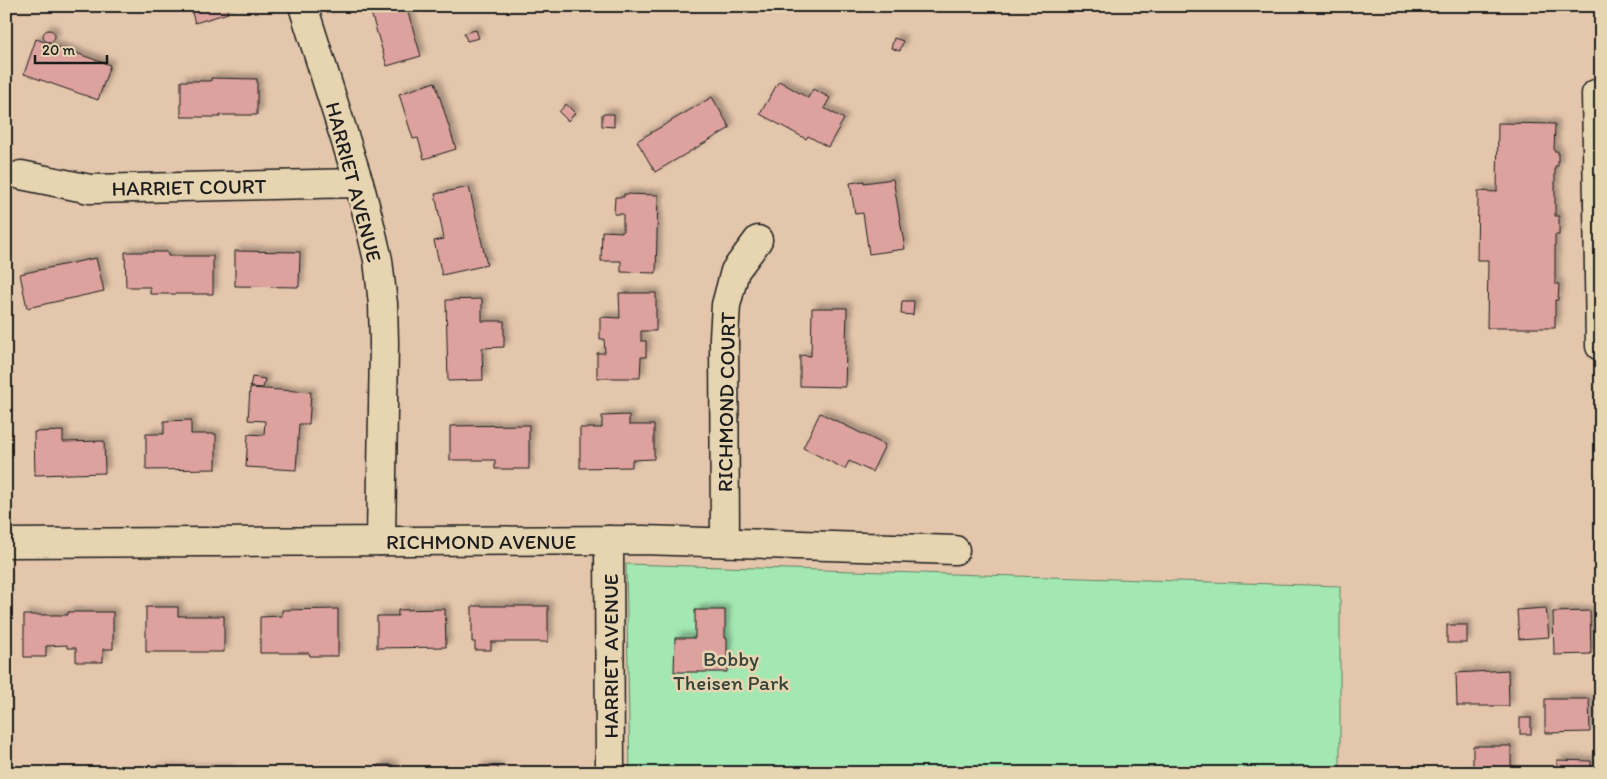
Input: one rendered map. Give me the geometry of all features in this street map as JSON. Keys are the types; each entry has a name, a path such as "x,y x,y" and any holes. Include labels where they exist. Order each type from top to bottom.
{"street":[{"name":"HARRIET AVENUE","path":"302,6 358,183 378,260 383,304 384,342 381,541"},
{"path":"1596,94 1600,346"},
{"name":"HARRIET COURT","path":"21,175 90,189 358,183"},
{"name":"RICHMOND COURT","path":"726,542 724,336 726,305 735,271 758,240"},
{"name":"HARRIET AVENUE","path":"609,540 610,773"},
{"name":"RICHMOND AVENUE","path":"6,543 609,540 955,550"}],"green space":[{"name":"Bobby Theisen Park","path":"626,564 1340,586 1340,773 630,773"}],"building":[{"path":"190,6 226,6 228,13 195,23"},
{"path":"369,6 406,6 421,56 387,66"},
{"path":"49,30 55,36 49,42 43,36"},
{"path":"476,30 479,38 467,41 464,33"},
{"path":"894,38 903,41 900,51 891,48"},
{"path":"36,39 110,65 98,100 24,74"},
{"path":"211,78 257,79 257,115 181,117 181,81 211,81"},
{"path":"779,81 808,98 813,89 830,98 824,108 844,119 828,147 808,136 806,139 760,114"},
{"path":"435,82 456,149 424,159 418,138 413,139 399,94"},
{"path":"712,97 730,128 655,172 637,141"},
{"path":"566,104 575,113 568,121 559,112"},
{"path":"602,114 614,114 614,127 602,126"},
{"path":"1498,123 1555,124 1554,151 1558,151 1558,166 1555,166 1555,216 1559,216 1559,235 1555,235 1555,284 1559,284 1558,300 1555,300 1555,328 1487,328 1488,260 1477,260 1478,191 1497,192"},
{"path":"893,179 905,249 869,254 863,213 855,214 850,183"},
{"path":"469,187 487,265 442,275 434,241 444,239 435,194"},
{"path":"624,194 658,195 656,273 621,272 621,261 601,261 602,231 623,232 623,214 614,214 615,197 624,197"},
{"path":"235,251 300,252 299,287 235,286"},
{"path":"125,252 167,252 168,256 213,256 213,294 150,294 150,287 126,287"},
{"path":"96,258 104,291 27,308 20,274"},
{"path":"619,293 656,293 656,331 641,331 641,341 646,341 646,357 641,357 640,378 597,378 597,353 605,353 604,339 600,339 600,317 620,318"},
{"path":"482,299 482,321 504,321 504,347 482,348 483,380 448,381 446,300"},
{"path":"902,301 914,301 913,315 901,314"},
{"path":"812,308 847,308 845,387 800,386 800,355 811,356"},
{"path":"252,377 265,379 263,388 250,387"},
{"path":"250,388 311,392 309,424 299,424 296,470 246,467 248,434 264,435 265,421 248,420"},
{"path":"820,413 885,445 872,472 849,461 845,469 803,448"},
{"path":"629,415 629,425 654,425 654,459 632,460 632,467 580,468 580,428 602,428 602,416"},
{"path":"191,420 191,434 216,434 216,469 146,470 146,434 164,434 164,421"},
{"path":"529,425 529,469 495,469 495,460 450,460 450,426"},
{"path":"63,431 63,442 104,441 105,473 35,475 34,432"},
{"path":"472,606 548,606 548,642 491,642 491,650 475,650 475,642 472,642"},
{"path":"146,607 178,607 178,616 224,616 224,652 146,652"},
{"path":"1546,608 1549,637 1519,639 1517,610"},
{"path":"338,609 338,656 310,656 309,653 260,653 260,617 282,616 282,610"},
{"path":"445,609 446,647 377,648 377,616 398,616 398,610"},
{"path":"695,610 725,610 727,672 674,672 675,638 695,638"},
{"path":"1590,611 1591,654 1554,655 1553,612"},
{"path":"68,612 113,612 113,649 103,649 103,662 76,662 76,648 67,648 67,645 46,646 46,657 24,657 24,615 68,615"},
{"path":"1447,625 1467,625 1467,643 1447,643"},
{"path":"1508,670 1509,706 1457,706 1456,673"},
{"path":"1545,699 1589,699 1590,732 1545,733"},
{"path":"1520,718 1531,718 1531,734 1520,734"},
{"path":"1473,746 1511,746 1511,772 1485,772 1485,767 1473,767"},
{"path":"1557,760 1591,761 1591,773 1557,773"},
{"path":"378,765 393,765 393,773 378,773"},
{"path":"479,767 498,767 498,773 479,773"},
{"path":"228,769 229,773 150,773 150,770"}]}
